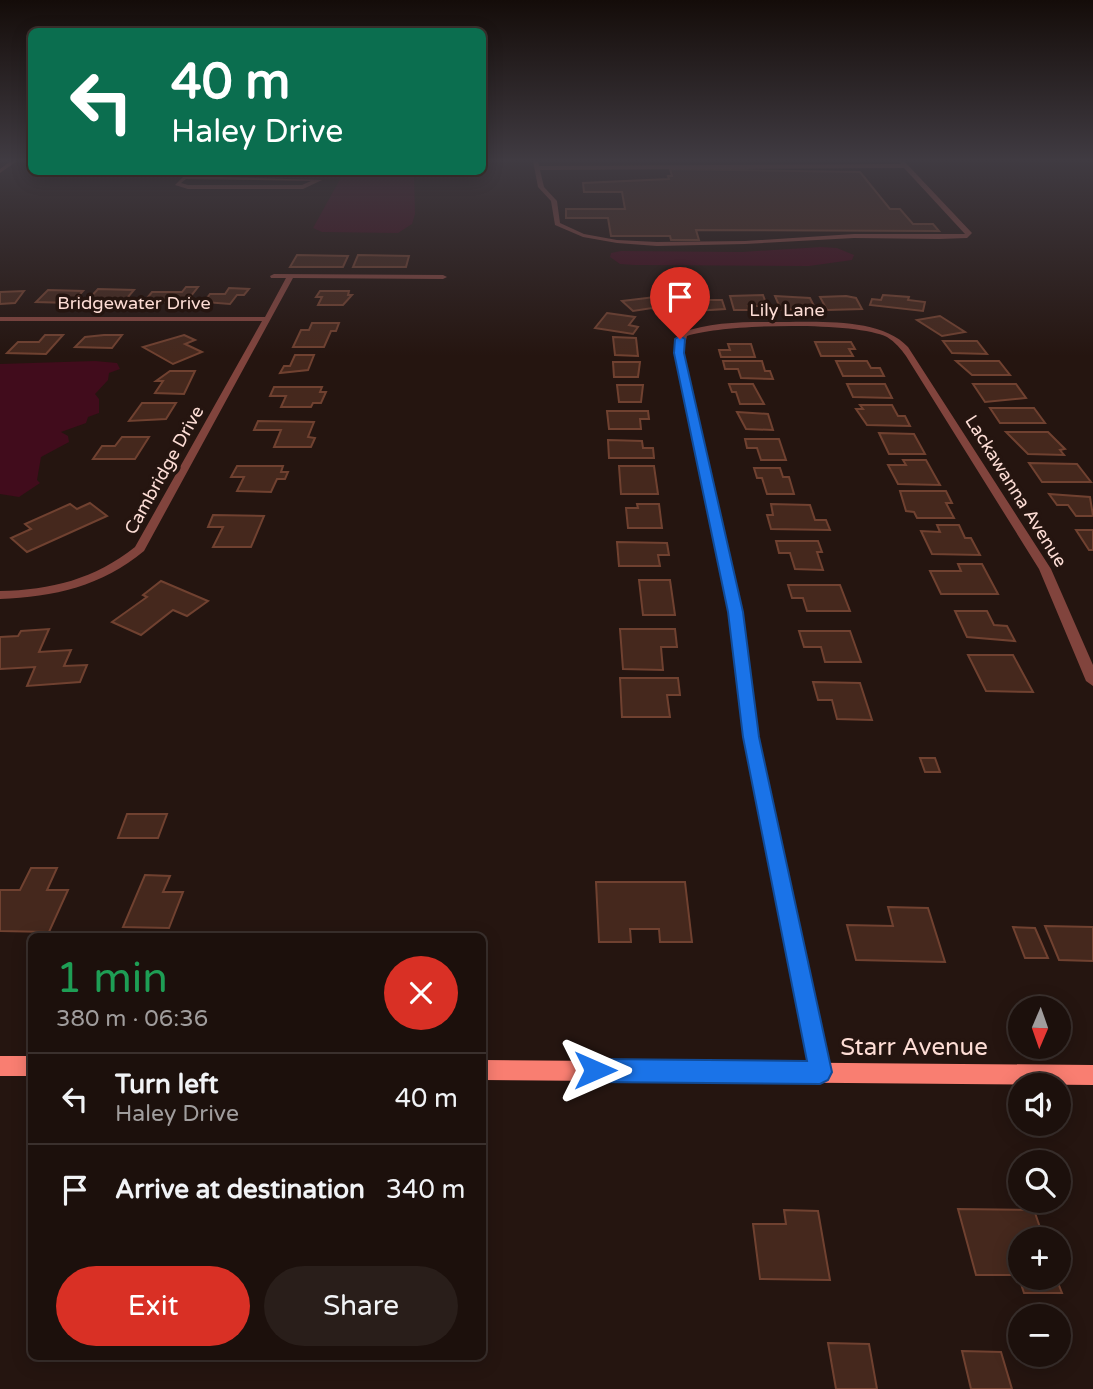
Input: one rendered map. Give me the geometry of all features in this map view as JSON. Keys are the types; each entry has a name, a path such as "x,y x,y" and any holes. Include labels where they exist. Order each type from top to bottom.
{"street":[{"path":"274,276 443,277"},
{"name":"Cambridge Drive","path":"0,595 37,594 78,584 118,566 140,549 291,276"},
{"name":"Bridgewater Drive","path":"0,318 267,319"},
{"name":"Lily Lane","path":"820,1072 748,720 735,612 679,353 680,339 687,332 721,326 862,328 887,334"},
{"name":"Lackawanna Avenue","path":"887,334 910,355 1040,560 1093,681"},
{"path":"0,1066 28,1066"},
{"name":"Starr Avenue","path":"486,1070 1093,1074"}],"lane":[{"path":"562,226 605,240 766,243 835,237 968,235 960,226"}],"shaded area":[{"path":"314,226 409,226 398,233 322,232 313,228"},
{"path":"837,248 854,255 852,260 809,266 635,265 620,264 610,257 611,253 621,251 742,252"},
{"path":"95,361 117,363 120,369 109,373 108,380 95,394 99,399 99,413 88,417 86,423 61,432 68,436 69,442 41,457 37,480 40,483 19,497 0,494 0,364"}],"building":[{"path":"609,226 935,226 939,231 696,230 699,240 671,240 670,236 611,236"},
{"path":"297,255 348,256 343,267 290,267"},
{"path":"358,255 409,256 406,267 353,267"},
{"path":"186,287 198,287 187,301 143,303 152,292 182,292"},
{"path":"229,288 249,289 244,295 237,295 230,304 204,302 210,294 225,294"},
{"path":"98,289 134,290 122,304 107,303 111,299 88,300"},
{"path":"48,290 83,291 72,303 36,302"},
{"path":"24,291 15,303 0,304 0,292"},
{"path":"320,291 349,291 348,295 352,295 343,305 318,305 322,297 316,297"},
{"path":"763,295 767,306 748,306 749,310 734,310 730,296"},
{"path":"883,295 909,297 908,300 925,302 923,311 870,305 872,299 881,300"},
{"path":"775,296 810,298 815,308 781,310"},
{"path":"655,297 671,313 658,314 652,308 633,311 622,301"},
{"path":"820,297 856,298 862,309 827,310"},
{"path":"693,300 722,300 725,309 695,311"},
{"path":"607,313 635,317 629,325 638,327 633,334 595,328"},
{"path":"940,316 965,332 942,336 917,320"},
{"path":"312,323 339,323 336,331 331,331 324,347 293,347 301,330 309,330"},
{"path":"45,335 63,335 46,354 7,353 18,342 39,342"},
{"path":"122,335 112,348 75,347 85,337"},
{"path":"184,335 195,340 185,344 202,352 173,364 143,347"},
{"path":"613,337 636,338 638,356 615,355"},
{"path":"943,341 977,341 987,354 952,353"},
{"path":"815,342 851,342 855,349 849,349 853,356 821,356"},
{"path":"728,344 751,344 755,357 721,357 719,350 730,350"},
{"path":"295,355 314,355 308,370 280,373 284,366 290,366"},
{"path":"723,361 762,361 765,371 770,371 773,379 741,378 738,369 725,369"},
{"path":"836,361 867,361 871,368 880,368 884,376 843,376"},
{"path":"956,361 999,361 1010,375 972,375"},
{"path":"613,362 640,362 638,377 614,377"},
{"path":"170,371 195,371 184,394 155,393 163,381 156,381"},
{"path":"729,384 753,384 764,404 740,404 736,392 732,392"},
{"path":"847,384 885,384 892,398 853,397"},
{"path":"973,384 1016,384 1026,398 985,402"},
{"path":"617,385 643,385 641,402 619,402"},
{"path":"274,387 322,387 320,392 326,392 321,403 313,403 311,407 281,407 286,396 270,396"},
{"path":"142,403 176,403 166,419 129,421"},
{"path":"860,405 892,405 898,416 905,416 910,426 867,425 856,409 863,409"},
{"path":"990,408 1034,408 1045,423 1000,423"},
{"path":"607,411 648,411 649,419 640,419 641,429 609,429"},
{"path":"737,412 768,414 773,430 746,429"},
{"path":"258,421 314,422 308,437 315,438 311,447 274,447 281,430 254,430"},
{"path":"1006,432 1048,432 1065,449 1060,450 1064,455 1028,454"},
{"path":"879,433 914,434 925,454 889,454"},
{"path":"122,437 149,437 135,459 93,459 102,446 115,446"},
{"path":"745,439 779,439 786,460 761,460 757,448 747,448"},
{"path":"608,440 642,441 643,448 653,448 654,458 609,458"},
{"path":"903,460 926,460 940,485 898,484 888,465 906,465"},
{"path":"1029,463 1077,464 1091,482 1042,482"},
{"path":"237,466 283,466 281,472 288,472 285,479 277,479 271,492 237,491 244,477 231,477"},
{"path":"619,466 654,466 658,494 621,494"},
{"path":"754,468 780,468 783,477 789,477 794,494 767,494 762,478 757,478"},
{"path":"900,491 946,491 952,503 946,503 954,518 917,518 914,512 906,511"},
{"path":"1049,494 1090,497 1093,516 1076,516 1068,505 1057,505"},
{"path":"90,503 107,516 27,552 11,538 31,529 25,524 70,504 77,509"},
{"path":"637,504 659,504 662,528 628,528 626,508 638,508"},
{"path":"771,504 810,505 815,520 826,520 830,530 771,529 767,515 773,515"},
{"path":"213,515 264,516 251,547 213,547 223,527 208,527"},
{"path":"937,525 959,525 965,538 971,538 980,555 932,554 921,531 940,532"},
{"path":"1076,530 1093,530 1093,550 1089,550"},
{"path":"776,541 818,541 822,552 817,552 823,570 795,569 790,553 779,553"},
{"path":"617,542 667,543 669,555 658,555 660,566 619,566"},
{"path":"958,564 982,564 998,594 941,594 930,571 961,571"},
{"path":"639,580 670,580 675,615 643,615"},
{"path":"161,581 208,601 187,616 173,610 141,635 112,622 147,597 143,595"},
{"path":"788,585 840,585 850,611 807,611 803,598 792,598"},
{"path":"955,611 987,611 994,625 1007,626 1015,641 967,637"},
{"path":"49,629 39,652 71,650 64,666 87,665 80,682 27,686 35,667 0,669 0,637 18,636 21,631"},
{"path":"620,629 675,629 677,647 661,647 663,670 623,669"},
{"path":"799,631 850,631 861,662 825,662 821,647 804,647"},
{"path":"968,655 1013,655 1033,692 986,691"},
{"path":"620,678 678,678 680,695 667,695 670,717 622,717"},
{"path":"813,682 860,683 872,720 837,719 832,700 818,700"},
{"path":"920,758 935,758 940,772 925,772"},
{"path":"127,814 167,814 158,838 118,838"},
{"path":"31,868 57,868 47,890 68,890 49,932 0,931 0,890 20,890"},
{"path":"145,875 170,876 163,892 183,892 169,928 123,927"},
{"path":"596,882 685,882 692,942 660,942 659,929 630,929 631,942 599,942"},
{"path":"888,907 928,908 945,962 856,960 847,925 893,926"},
{"path":"1045,926 1093,927 1093,961 1059,960"},
{"path":"1013,927 1035,928 1048,958 1025,958"},
{"path":"958,1209 1035,1213 1040,1227 1008,1227 1008,1275 976,1275"},
{"path":"784,1210 818,1211 830,1280 760,1279 753,1224 786,1224"},
{"path":"1023,1290 1061,1290 1062,1293 1024,1293"},
{"path":"828,1343 869,1344 877,1389 836,1389"},
{"path":"962,1351 1001,1352 1012,1389 971,1389"}],"route":[{"path":"595,1070 820,1072 751,737 735,612 679,353 680,339"}]}
